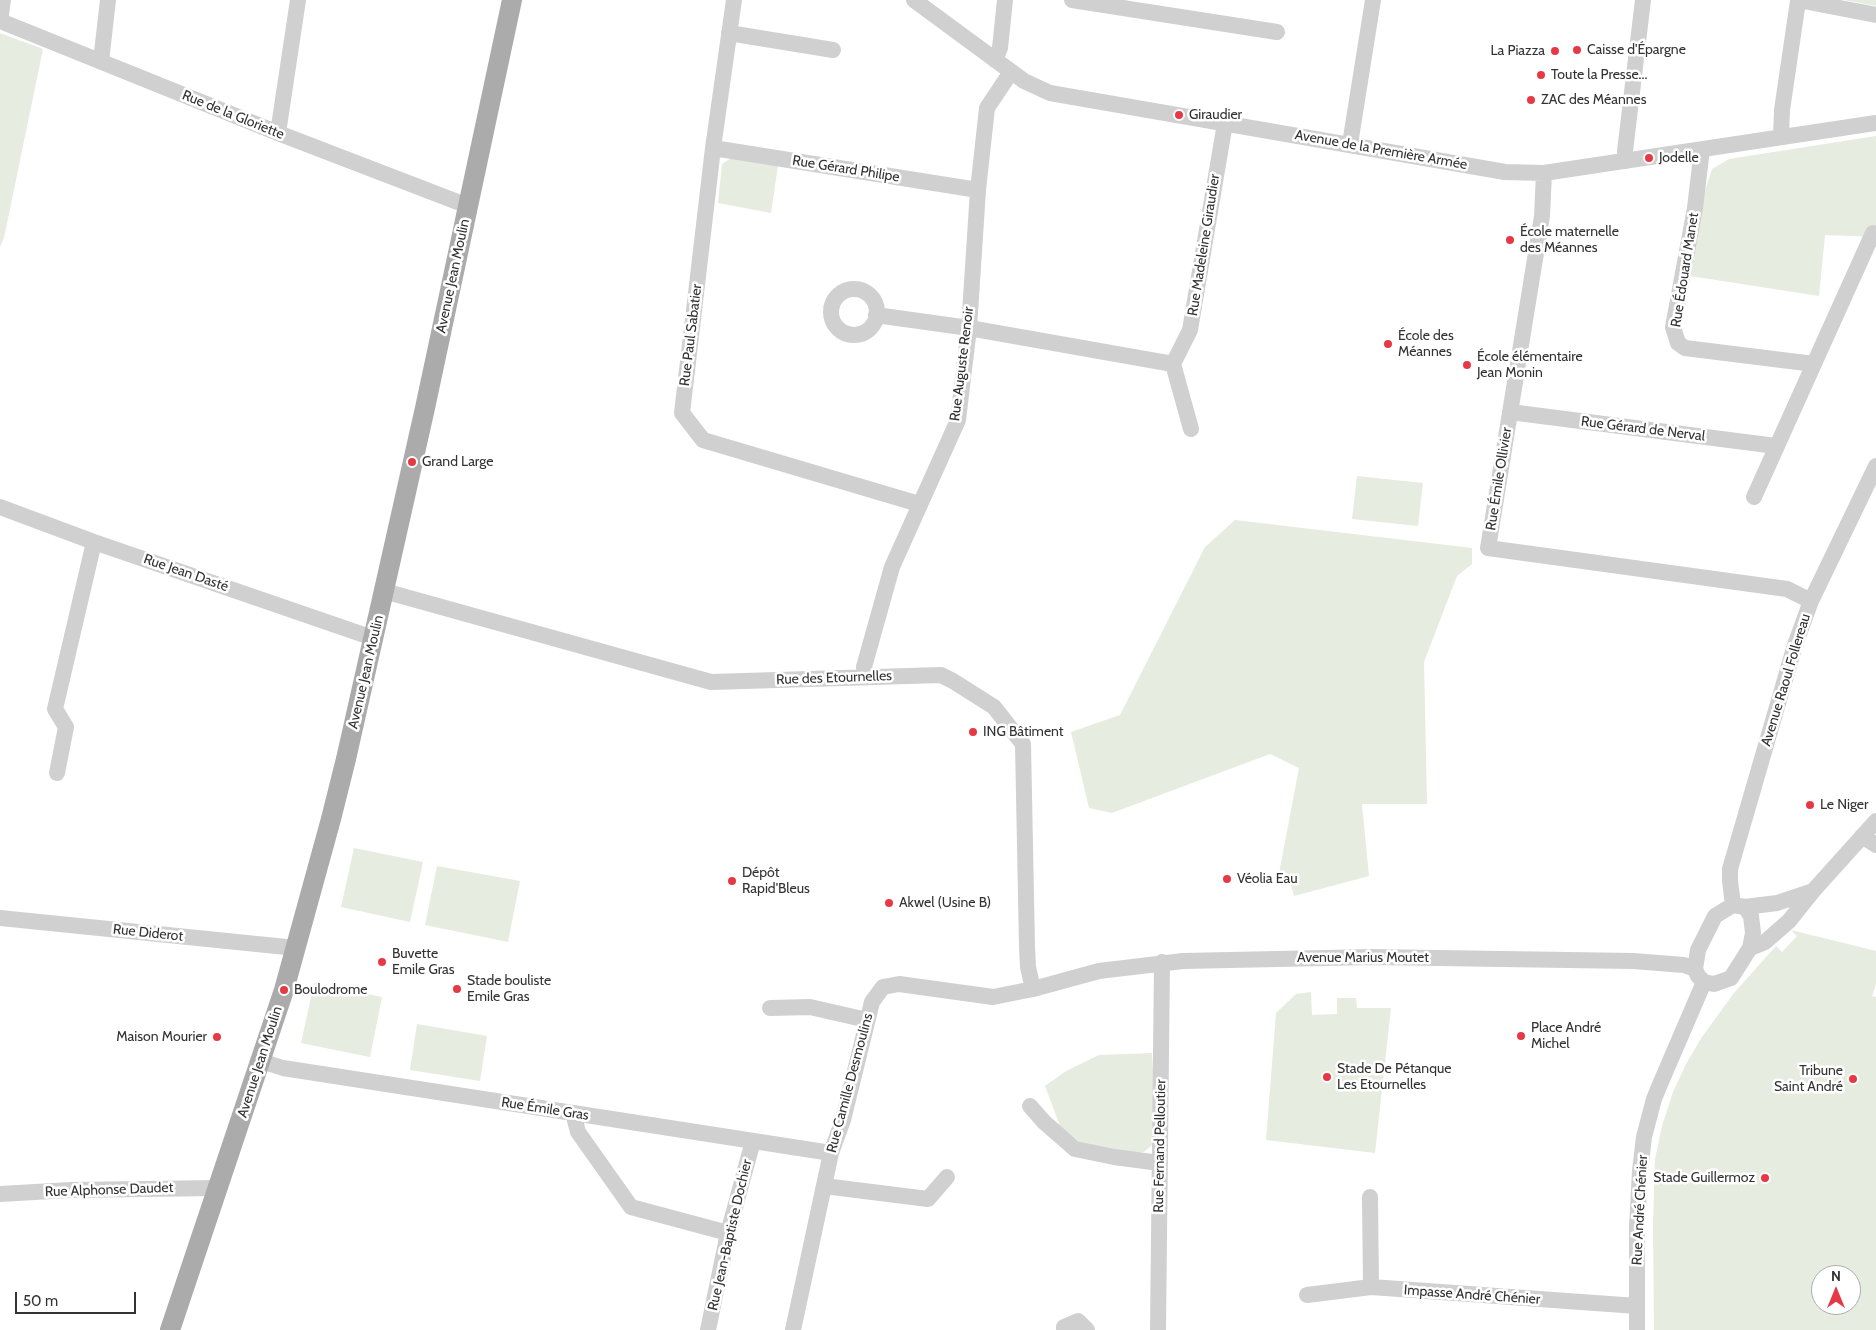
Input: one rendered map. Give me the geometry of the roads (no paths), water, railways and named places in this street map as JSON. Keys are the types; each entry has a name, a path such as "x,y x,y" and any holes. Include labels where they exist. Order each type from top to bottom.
{"main road":[{"name":"Avenue Jean Moulin","path":"170,1330 296,948 342,776 512,0"}],"street":[{"path":"0,21 3,0"},
{"path":"101,61 108,0"},
{"path":"278,133 298,0"},
{"name":"Rue Paul Sabatier","path":"734,0 682,413 703,440 919,504"},
{"name":"Avenue de la Première Armée","path":"914,0 1011,72 1030,84 1050,93 1505,172 1544,173 1876,123"},
{"path":"995,60 1000,48 1005,0"},
{"path":"1072,0 1277,32"},
{"path":"1350,144 1373,0"},
{"path":"1626,161 1625,151 1643,0"},
{"path":"1781,137 1782,110 1798,1 1876,15"},
{"name":"Rue de la Gloriette","path":"0,21 278,133 468,206"},
{"path":"729,33 833,50"},
{"name":"Rue Auguste Renoir","path":"865,677 864,667 892,567 958,420 987,108 1011,72"},
{"name":"Rue Madeleine Giraudier","path":"1173,364 1190,330 1225,123"},
{"name":"Rue Gérard Philipe","path":"714,148 978,190"},
{"name":"Rue Édouard Manet","path":"1702,149 1695,208 1674,327 1678,343 1686,348 1814,364"},
{"name":"Rue Émile Ollivier","path":"1544,173 1540,225 1488,548 1787,589 1810,601"},
{"path":"1754,497 1873,232"},
{"path":"876,315 968,328 1173,364 1191,429"},
{"name":"Rue Gérard de Nerval","path":"1510,412 1776,446"},
{"name":"Avenue Raoul Follereau","path":"1750,948 1751,916 1739,906 1730,881 1730,869 1795,644 1810,601 1876,466"},
{"name":"Rue Jean Dasté","path":"0,507 94,542 373,638"},
{"path":"57,773 66,727 55,709 94,542"},
{"name":"Rue des Etournelles","path":"384,591 711,682 941,676 994,707 1023,744 1027,947 1028,967 1033,989"},
{"path":"1750,948 1765,942 1789,921 1813,891 1876,821"},
{"path":"1862,836 1876,845"},
{"path":"1739,906 1777,903 1813,891"},
{"name":"Rue André Chénier","path":"1637,1330 1640,1171 1644,1137 1654,1099 1699,976 1698,950 1715,916 1739,906"},
{"name":"Rue Diderot","path":"0,918 296,948"},
{"name":"Avenue Marius Moutet","path":"1033,989 1099,970 1162,962 1392,957 1633,961 1684,965 1714,984 1731,978 1750,948"},
{"name":"Rue Fernand Pelloutier","path":"1158,1330 1162,962"},
{"name":"Rue Camille Desmoulins","path":"793,1330 831,1153 843,1120 866,1020 872,1002 883,987 899,984 982,997 993,997 1033,989"},
{"path":"770,1008 810,1007 866,1020"},
{"name":"Rue Émile Gras","path":"260,1061 283,1068 831,1153"},
{"path":"1030,1106 1044,1122 1075,1149 1114,1157 1160,1163"},
{"path":"573,1113 578,1132 631,1207 728,1233"},
{"name":"Rue Jean-Baptiste Dochier","path":"708,1330 728,1233 752,1141"},
{"path":"824,1186 928,1199 947,1176"},
{"name":"Rue Alphonse Daudet","path":"0,1194 70,1190 217,1188"},
{"path":"1370,1197 1371,1287"},
{"name":"Impasse André Chénier","path":"1307,1295 1371,1287 1637,1306"},
{"path":"1064,1330 1064,1327 1078,1321 1087,1330"}],"place":[{"name":"Caisse d'Épargne","path":"1577,50"},
{"name":"La Piazza","path":"1555,51"},
{"name":"Toute la Presse...","path":"1541,75"},
{"name":"ZAC des Méannes","path":"1531,100"},
{"name":"Giraudier","path":"1179,115"},
{"name":"Jodelle","path":"1649,158"},
{"name":"École maternelle des Méannes","path":"1510,240"},
{"name":"École des Méannes","path":"1388,344"},
{"name":"École élémentaire Jean Monin","path":"1467,365"},
{"name":"Grand Large","path":"412,462"},
{"name":"ING Bâtiment","path":"973,732"},
{"name":"Le Niger","path":"1810,805"},
{"name":"Véolia Eau","path":"1227,879"},
{"name":"Dépôt Rapid'Bleus","path":"732,881"},
{"name":"Akwel (Usine B)","path":"889,903"},
{"name":"Buvette Emile Gras","path":"382,962"},
{"name":"Stade bouliste Emile Gras","path":"457,989"},
{"name":"Boulodrome","path":"284,990"},
{"name":"Place André Michel","path":"1521,1036"},
{"name":"Maison Mourier","path":"217,1037"},
{"name":"Stade De Pétanque Les Etournelles","path":"1327,1077"},
{"name":"Tribune Saint André","path":"1853,1079"},
{"name":"Stade Guillermoz","path":"1765,1178"}]}
